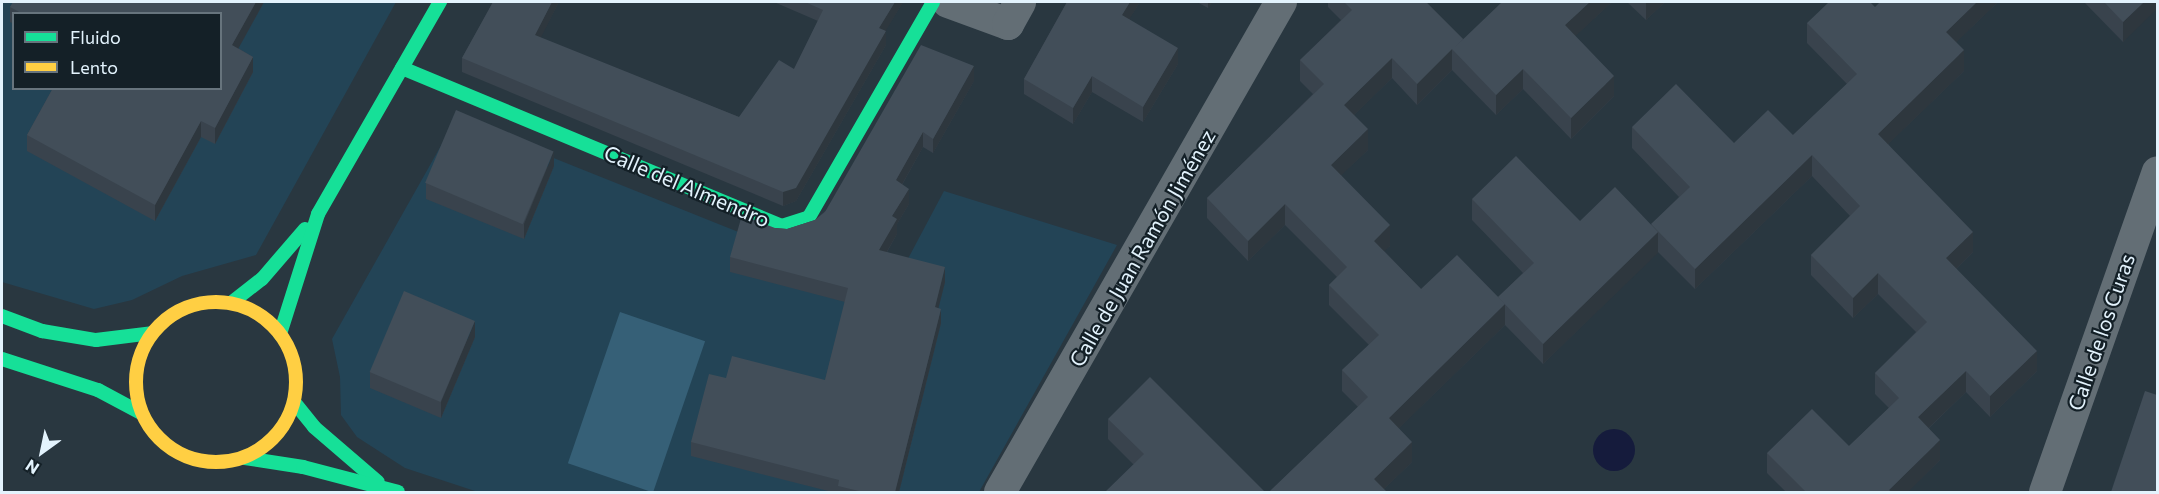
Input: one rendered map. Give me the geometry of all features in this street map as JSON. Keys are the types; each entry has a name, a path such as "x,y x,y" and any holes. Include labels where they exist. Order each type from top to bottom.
{"street":[{"path":"231,303 262,279 318,214 440,2"},
{"name":"Calle del Almendro","path":"402,68 782,226 809,217 933,2"},
{"path":"948,2 1014,13"},
{"name":"Calle de Juan Ramón Jiménez","path":"1000,492 1281,2"},
{"name":"Calle de los Curas","path":"2045,492 2146,231 2157,172"},
{"path":"280,334 318,214"},
{"path":"209,302 231,303 259,314 280,334 292,355 297,378 294,402 284,426 267,445 245,458 221,463 195,461 173,451 154,434 141,413 135,385 138,357 152,333 187,307 209,302"},
{"path":"2,316 42,331 96,340 152,333"},
{"path":"2,359 98,390 141,413"},
{"path":"294,402 314,427 382,486"},
{"path":"245,458 382,486 398,492"}],"shaded area":[{"path":"2,2 396,2 256,255 182,276 132,300 94,309 2,282"},
{"path":"456,119 796,255 902,270 944,191 1117,245 979,492 478,492 405,468 357,437 341,415 340,377 332,339"},
{"path":"620,312 705,341 653,492 568,463"},
{"path":"1614,429 1629,435 1635,450 1629,465 1614,471 1599,465 1593,450 1599,435"}],"building":[{"path":"13,2 256,2 232,45 253,57 215,128 201,121 155,205 27,135 52,90 222,90 222,12 19,12 10,7"},
{"path":"493,2 552,2 535,35 739,117 779,60 794,69 823,10 805,2 895,2 879,28 886,31 796,188 783,192 462,58"},
{"path":"1067,2 1130,2 1122,15 1178,48 1143,107 1092,76 1073,108 1024,79"},
{"path":"1344,2 1426,2 1463,39 1454,48 1502,2 1590,2 1565,25 1614,76 1571,118 1523,69 1496,95 1452,49 1417,84 1392,58 1344,105 1368,129 1331,165 1390,225 1374,241 1421,289 1457,255 1505,304 1389,418 1412,442 1374,479 1387,492 1269,492 1368,397 1342,370 1379,335 1329,285 1347,267 1285,204 1248,241 1207,198 1324,84 1300,60 1352,10"},
{"path":"1829,2 1870,2 1875,7 1880,2 1977,2 1946,32 1964,50 1878,134 1973,232 1946,258 2037,351 1990,396 1966,371 1918,417 1940,440 1889,490 1892,492 1806,492 1767,453 1812,409 1849,446 1899,398 1875,373 1927,322 1878,273 1853,298 1811,255 1860,206 1812,155 1695,269 1651,224 1690,187 1632,127 1676,84 1734,143 1768,110 1793,135 1857,74 1807,23"},
{"path":"2104,2 2144,2 2123,22"},
{"path":"921,45 974,66 933,139 923,132 896,180 909,189 892,216 897,219 879,250 945,267 935,307 941,309 895,492 863,492 838,486 839,480 691,442 709,374 726,378 732,356 825,380 848,288 730,257 742,215 775,228 787,229 815,220 825,212"},
{"path":"456,110 554,151 523,224 425,183"},
{"path":"1516,156 1580,221 1615,187 1658,232 1543,344 1498,297 1534,263 1472,199"},
{"path":"404,291 475,321 440,402 370,372"},
{"path":"1150,377 1265,492 1105,492 1144,454 1108,419"},
{"path":"2145,391 2157,395 2157,492 2111,492"}],"traffic: fast":[{"path":"280,334 318,214 440,2"},
{"path":"402,68 782,226 809,217 933,2"},
{"path":"231,303 262,279 305,229"},
{"path":"2,316 42,331 96,340 152,333"},
{"path":"2,359 98,390 141,413"},
{"path":"294,402 314,427 378,482"},
{"path":"245,458 303,467 398,492"}],"traffic: slow":[{"path":"216,302 232,303 247,308 261,315 273,325 283,337 290,351 295,366 296,382 295,398 290,413 283,427 273,439 261,449 247,456 232,461 216,462 200,461 185,456 171,449 159,439 149,427 142,413 137,398 136,382 137,366 142,351 149,337 159,325 171,315 185,308 200,303 216,302"}]}
